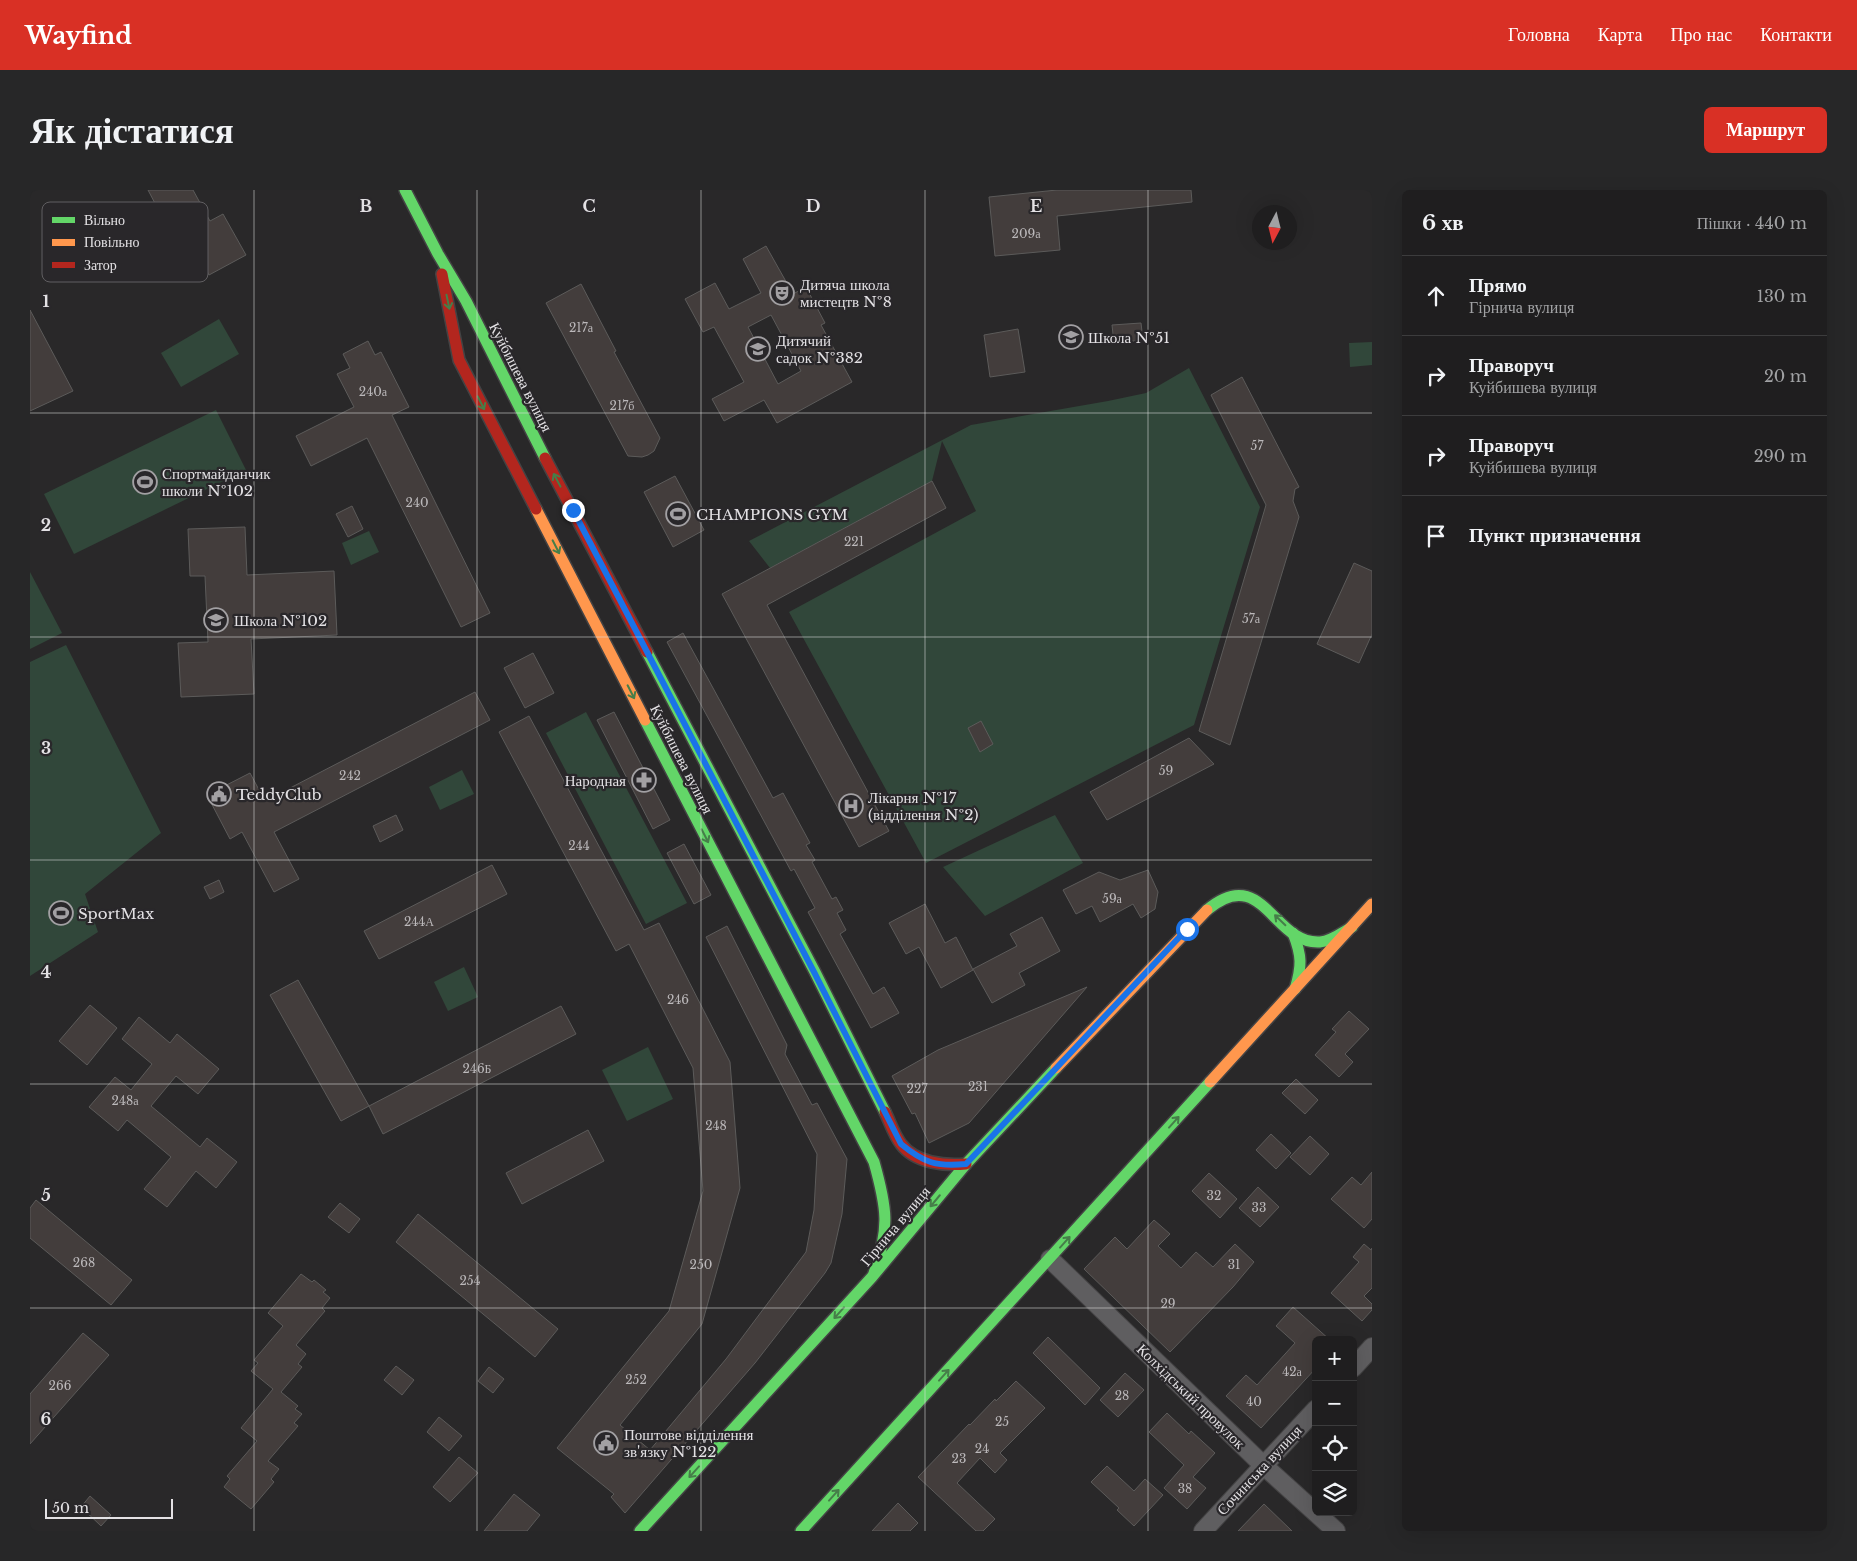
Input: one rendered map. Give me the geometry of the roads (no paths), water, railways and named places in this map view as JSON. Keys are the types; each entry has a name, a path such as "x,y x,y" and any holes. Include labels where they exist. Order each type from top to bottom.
{"main road":[{"name":"Куйбишева вулиця","path":"405,190 438,254 466,301 488,347 819,980 901,1144 917,1157 931,1163 966,1164"},
{"name":"Куйбишева вулиця","path":"438,254 459,360 874,1162 882,1189 886,1215 883,1247 872,1277"},
{"path":"459,360 461,346 469,339 479,340 488,347"},
{"name":"Гірнича вулиця","path":"640,1531 872,1277 966,1164 1187,929 1212,905 1224,898 1240,894 1249,897 1258,901 1293,933 1308,941 1321,942 1352,927"},
{"name":"Гірнича вулиця","path":"801,1531 1372,904"},
{"name":"Гірнича вулиця","path":"1293,933 1301,952 1302,963 1295,989"},
{"path":"899,1157 901,1144"},
{"path":"874,1162 886,1166"}],"street":[{"name":"Колхідський провулок","path":"1050,1258 1264,1466 1336,1531"},
{"path":"1357,1364 1372,1347"},
{"name":"Сочинська вулиця","path":"1203,1531 1312,1413"}],"place":[{"name":"Дитяча школа мистецтв №8","path":"782,293"},
{"name":"Школа №51","path":"1071,337"},
{"name":"Дитячий садок №382","path":"758,349"},
{"name":"Спортмайданчик школи №102","path":"145,482"},
{"name":"CHAMPIONS GYM","path":"678,514"},
{"name":"Школа №102","path":"216,620"},
{"name":"Народная","path":"644,780"},
{"name":"TeddyClub","path":"219,794"},
{"name":"Лікарня №17 (відділення №2)","path":"851,806"},
{"name":"SportMax","path":"61,913"},
{"name":"Поштове відділення зв'язку №122","path":"606,1443"}]}
